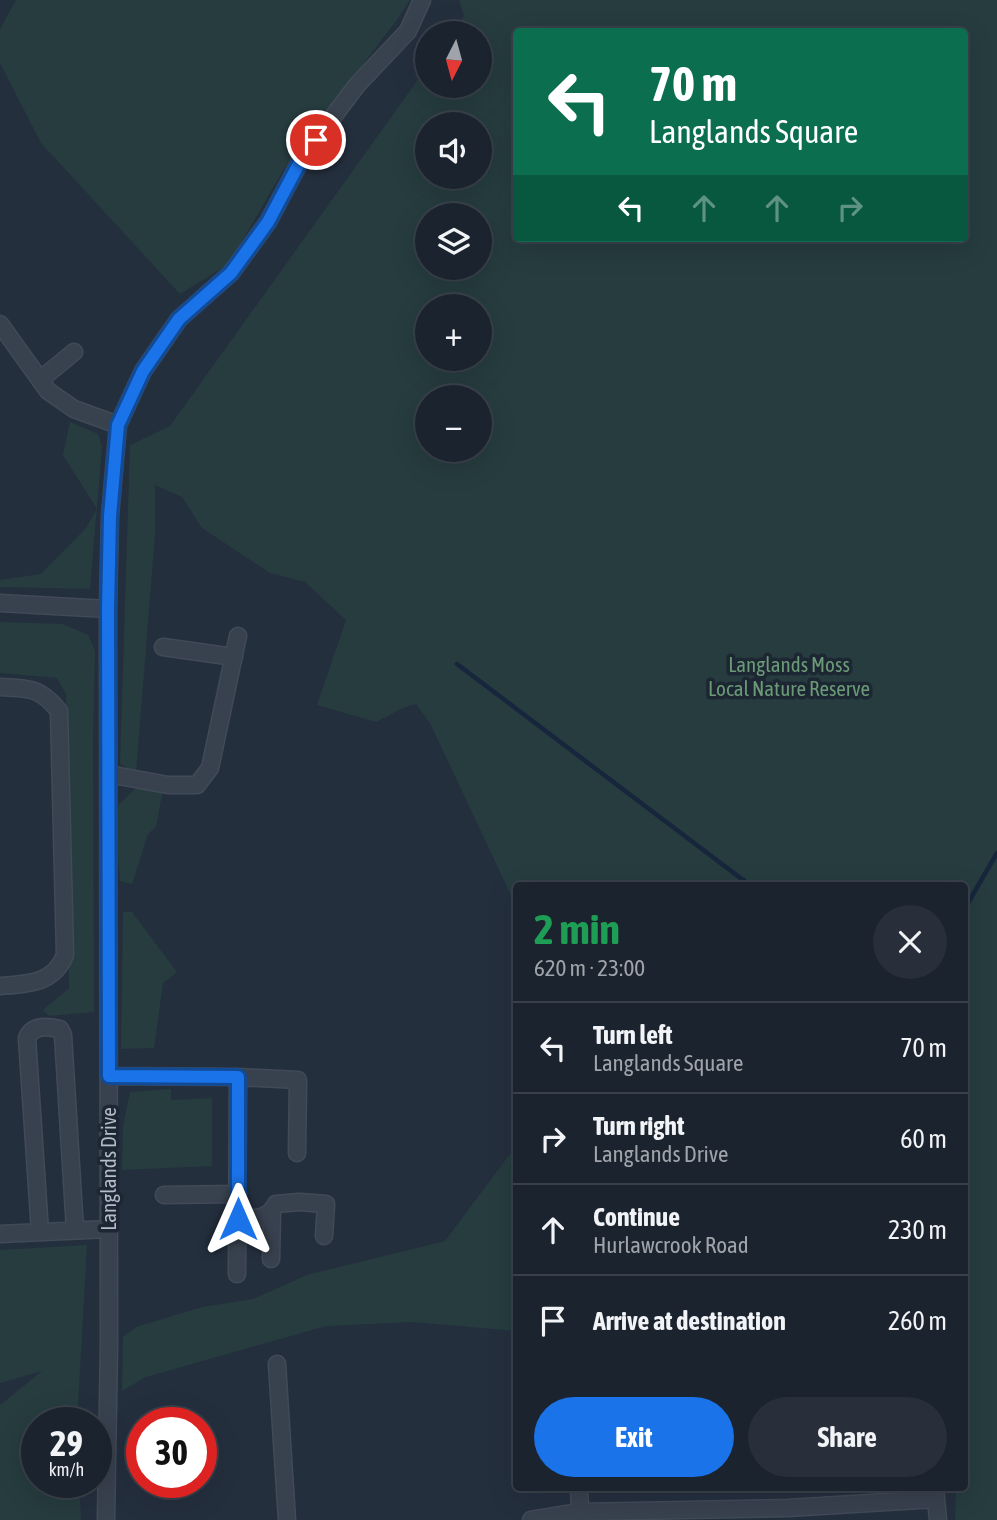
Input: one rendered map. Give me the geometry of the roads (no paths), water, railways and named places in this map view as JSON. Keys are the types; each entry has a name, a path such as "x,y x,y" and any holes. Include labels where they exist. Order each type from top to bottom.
{"street":[{"name":"Langlands Drive","path":"106,1520 109,1228 108,609 110,516 118,425 143,371 179,319 231,273 268,222 302,158 357,85 408,31 422,0"},
{"path":"0,324 48,391 74,409 118,425"},
{"path":"40,380 74,352"},
{"path":"0,603 108,609"},
{"path":"108,774 168,785 197,785 210,768 238,636"},
{"path":"163,647 234,657"},
{"path":"0,687 26,688 40,692 49,698 58,711 65,955 61,965 48,977 36,983 0,986"},
{"path":"40,1232 27,1038 29,1031 34,1028 51,1027 60,1029 63,1035 75,1230"},
{"path":"109,1076 298,1080 297,1153"},
{"path":"237,1274 238,1077"},
{"path":"164,1195 238,1194"},
{"path":"271,1259 272,1212 276,1205 299,1202 326,1204 324,1236"},
{"path":"238,1219 263,1217 272,1212"},
{"path":"0,1234 109,1228"},
{"path":"277,1364 287,1520"},
{"path":"579,1491 580,1512"},
{"path":"531,1520 580,1512 679,1515 788,1508 935,1493 938,1520"}],"waterway":[{"path":"457,664 746,882"},
{"path":"968,903 997,853"}],"park label":[{"name":"Langlands Moss Local Nature Reserve","path":"789,677"}]}
